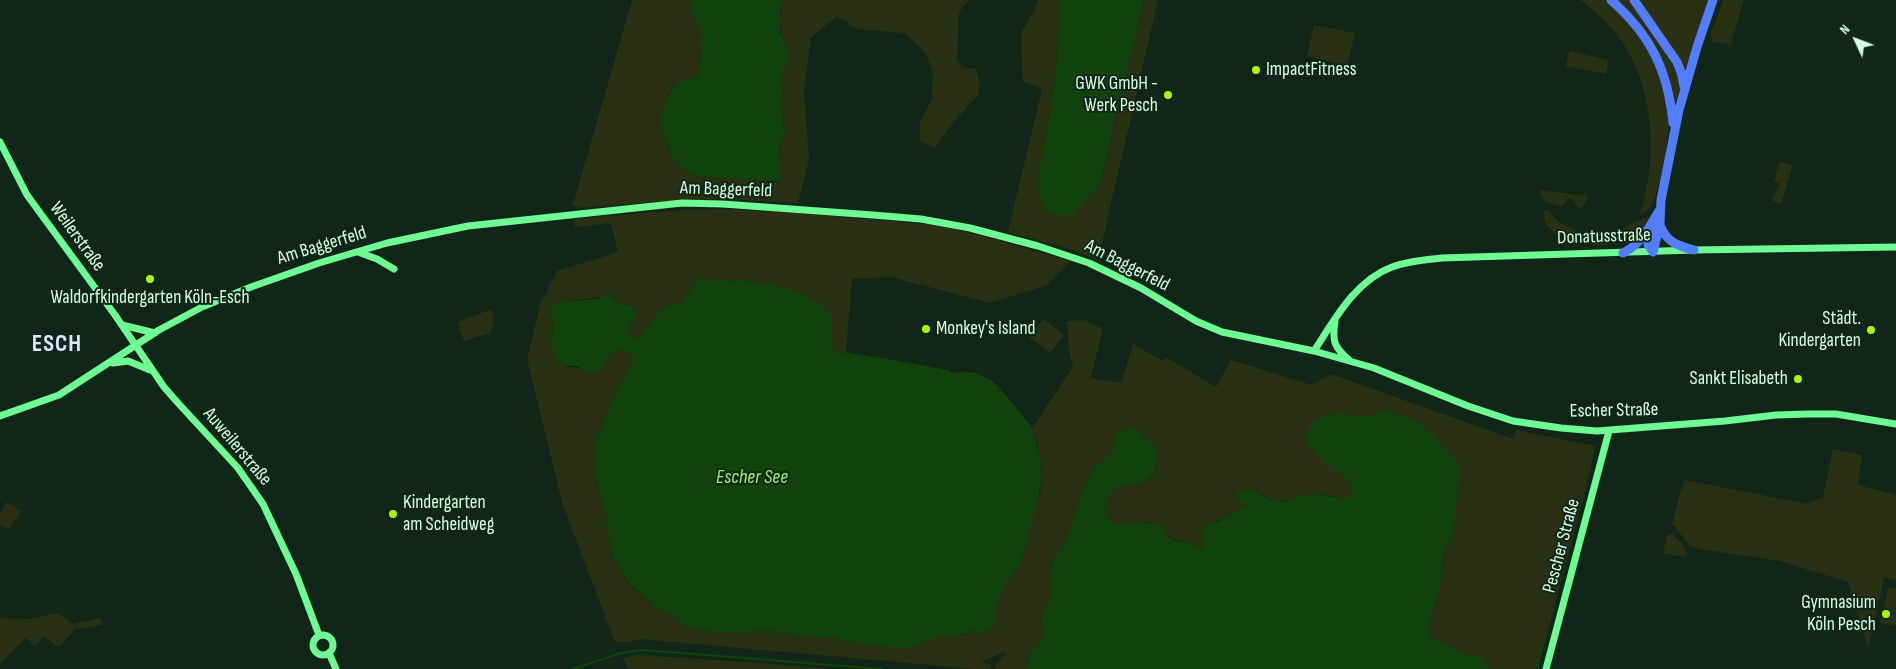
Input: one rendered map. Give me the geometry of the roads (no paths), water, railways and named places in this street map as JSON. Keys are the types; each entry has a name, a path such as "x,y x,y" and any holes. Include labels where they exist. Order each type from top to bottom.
{"highway":[{"path":"1611,0 1635,23 1658,60 1670,93 1674,132"},
{"path":"1634,0 1679,67 1684,91"},
{"path":"1653,252 1649,247 1649,241 1660,211 1670,164 1674,132 1696,47 1713,0"},
{"path":"1653,252 1660,224 1660,211"},
{"path":"1623,253 1640,241 1660,211"},
{"path":"1660,224 1669,240 1676,245 1694,250"}],"main road":[{"name":"Weilerstraße","path":"0,142 27,195 122,325 135,346"},
{"name":"Am Baggerfeld","path":"0,416 59,395 155,333 202,307 251,286 291,272 410,238 468,226 682,203 788,208 921,219 970,228 1078,258 1120,277 1196,321 1222,332 1314,351"},
{"name":"Donatusstraße","path":"1314,351 1355,292 1368,280 1395,266 1414,261 1442,258 1694,250 1896,247"},
{"path":"357,252 377,258 394,269"},
{"path":"1336,319 1334,341 1338,350 1351,361"},
{"path":"122,325 155,333"},
{"name":"Auweilerstraße","path":"135,346 178,403 238,468 263,504 296,574 319,635"},
{"name":"Escher Straße","path":"1314,351 1374,368 1476,409 1513,420 1561,428 1609,431 1776,415 1808,414 1836,414 1896,424"},
{"path":"108,365 128,361 153,371"},
{"name":"Pescher Straße","path":"1546,669 1609,431"},
{"path":"319,635 328,635 333,642 334,646 329,654 320,655 314,649 315,638 319,635"},
{"path":"329,654 336,669"}],"water":[{"path":"690,0 784,0 780,11 780,33 790,56 781,74 783,94 781,104 785,136 780,143 779,149 781,178 779,181 697,177 674,161 662,129 662,112 673,86 698,76 702,53 702,32 695,19"},
{"path":"1059,0 1144,0 1100,185 1072,216 1049,213 1040,201 1038,176 1052,103 1058,46"},
{"name":"Escher See","path":"703,279 754,282 778,286 813,300 832,315 832,349 835,352 842,354 846,352 949,370 952,373 976,373 992,381 1001,389 1032,428 1040,455 1042,478 1034,519 1021,563 1007,581 996,605 996,619 992,628 983,632 973,631 953,637 943,635 909,648 848,642 829,636 810,638 769,630 731,633 701,630 682,625 667,611 657,608 628,582 613,557 605,512 594,471 595,446 599,433 619,386 632,363 633,356 617,348 598,371 590,372 576,366 562,365 558,361 554,350 552,331 554,321 549,309 559,302 597,299 609,294 620,303 637,309 628,332 629,336 638,340 660,309 667,305 682,304 696,281"},
{"path":"1388,411 1422,425 1440,441 1460,467 1453,536 1444,551 1440,586 1429,625 1429,635 1457,651 1484,659 1491,669 1028,669 1030,653 1043,636 1041,616 1051,597 1053,558 1066,542 1085,485 1094,466 1112,452 1116,432 1134,428 1158,450 1155,472 1142,483 1124,485 1110,493 1106,502 1105,513 1112,524 1162,524 1167,537 1180,542 1188,541 1205,549 1201,538 1203,526 1219,521 1247,506 1235,498 1238,490 1251,490 1271,500 1284,502 1294,497 1316,494 1344,499 1352,494 1350,483 1307,444 1305,433 1315,421 1330,414 1346,413 1358,417"}],"waterway":[{"path":"1536,669 1542,649 1542,637"},
{"path":"573,669 621,653 643,650 882,669"}],"place":[{"name":"ImpactFitness","path":"1256,70"},
{"name":"GWK GmbH - Werk Pesch","path":"1168,95"},
{"name":"Waldorfkindergarten Köln-Esch","path":"150,279"},
{"name":"Monkey's Island","path":"926,329"},
{"name":"Städt. Kindergarten","path":"1871,330"},
{"name":"Sankt Elisabeth","path":"1798,379"},
{"name":"Kindergarten am Scheidweg","path":"393,514"},
{"name":"Gymnasium Köln Pesch","path":"1886,614"}],"district":[{"name":"ESCH","path":"57,345"}]}
